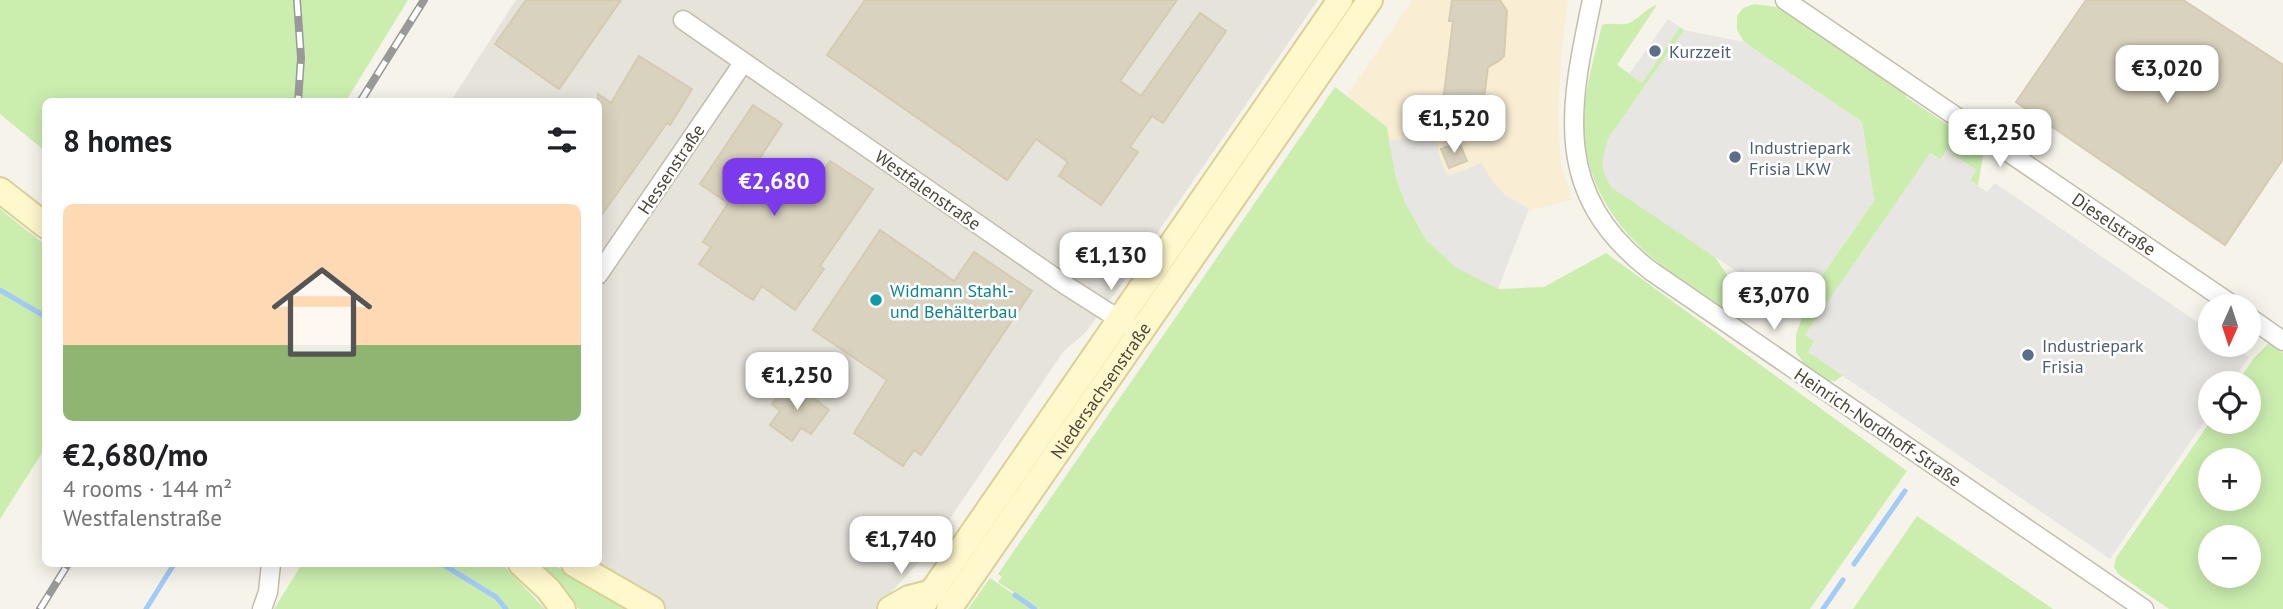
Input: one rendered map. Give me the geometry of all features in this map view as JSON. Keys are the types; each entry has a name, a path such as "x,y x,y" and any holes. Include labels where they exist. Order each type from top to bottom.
{"main road":[{"name":"Niedersachsenstraße","path":"1130,326 1340,0"},
{"name":"Niedersachsenstraße","path":"934,604 1130,326 1370,0"},
{"path":"0,190 42,223"},
{"path":"524,567 548,589 563,609"},
{"path":"579,567 652,609"},
{"path":"890,609 909,598 934,604"}],"street":[{"name":"Heinrich-Nordhoff-Straße","path":"1592,0 1576,80 1574,132 1586,190 1611,234 1651,271 2144,609"},
{"name":"Dieselstraße","path":"1785,0 2216,294"},
{"name":"Westfalenstraße","path":"683,20 1130,326"},
{"name":"Hessenstraße","path":"602,269 743,62"},
{"path":"2261,325 2283,341"},
{"path":"262,609 266,600 271,567"}],"shaded area":[{"path":"516,0 1318,0 1129,274 1085,333 1063,352 924,557 875,609 652,609 579,567 602,567 602,98 453,98"},
{"path":"1412,0 1568,0 1561,57 1558,117 1561,163 1572,200 1515,214 1311,148"},
{"name":"Kurzzeit","path":"1668,19 1680,27 1642,83 1629,74"},
{"name":"Industriepark Frisia LKW","path":"1684,30 1744,42 1862,122 1874,201 1816,284 1751,281 1611,187 1605,176 1602,161 1608,139"},
{"path":"1436,137 1440,158 1448,176 1482,163 1492,181 1505,195 1529,209 1498,289 1455,267 1427,241 1406,204 1396,178 1389,140"},
{"name":"Industriepark Frisia","path":"1947,150 1976,170 1970,180 1987,192 1995,183 2198,323 2198,357 2249,357 2239,371 2198,371 2198,431 2110,559 1808,352 1815,342 1805,335 1930,153 1940,160"}],"green space":[{"path":"0,0 408,0 348,98 42,98 42,149 0,114"},
{"path":"1754,4 1778,7 1789,12 1906,91 1906,97 1984,149 1978,186 1970,180 1976,170 1947,150 1940,160 1931,153 1805,335 1815,341 1808,352 1845,374 1835,381 1829,381 1807,368 1796,352 1796,334 1816,284 1874,201 1862,122 1744,42 1737,30 1737,16 1743,8"},
{"path":"1657,5 1617,65 1642,82 1680,27 1684,30 1608,139 1603,168 1612,187 1714,256 1733,283 1740,302 1739,313 1705,298 1637,244 1608,206 1589,163 1585,139 1585,103 1602,25 1630,23"},
{"path":"1335,87 1387,127 1396,178 1406,204 1427,241 1498,289 1544,287 1606,253 1907,471 1810,609 1039,609 998,582 1002,577 998,574"},
{"path":"0,209 42,243 42,453 0,519"},
{"path":"2269,343 2283,353 2283,609 2169,609 2118,574 2114,567 2116,558 2202,434 2261,434 2261,371 2245,371 2255,357 2261,357 2261,351"},
{"path":"1917,516 2053,609 1853,609"},
{"path":"300,567 505,567 545,609 274,609"},
{"path":"543,567 558,567 627,609 579,609"},
{"path":"990,578 1035,609 968,609"}],"building":[{"path":"526,0 621,0 559,89 495,44"},
{"path":"865,0 1177,0 1120,81 1141,96 1200,13 1226,31 1163,123 1152,116 1130,147 1138,152 1101,205 1059,176 1068,162 1036,139 1007,180 827,55"},
{"path":"1452,0 1500,0 1507,11 1504,56 1488,67 1480,131 1440,126 1453,21 1449,21"},
{"path":"2086,0 2183,0 2283,65 2283,159 2225,245 2016,102"},
{"path":"639,56 692,89 670,125 667,123 602,214 602,98 598,98 598,94 611,103"},
{"path":"753,105 782,124 752,170 803,201 830,161 873,189 820,266 824,269 795,310 762,286 753,300 699,264 711,247 703,242 728,203 700,184"},
{"path":"1459,142 1467,161 1449,168 1441,149"},
{"path":"880,230 954,281 974,252 1032,291 921,455 914,450 903,466 854,433 887,380 813,330"},
{"path":"790,380 829,410 811,434 801,428 792,441 770,425 780,411 772,404"}],"waterway":[{"path":"0,290 42,315"},
{"path":"1854,564 1905,491"},
{"path":"146,609 172,567"},
{"path":"447,567 496,597 506,609"},
{"path":"1823,609 1843,580"},
{"path":"1015,595 1035,609"}],"railway":[{"path":"297,0 301,58 298,98"},
{"path":"363,98 424,0"},
{"path":"40,609 66,567"}],"place":[{"name":"Kurzzeit","path":"1655,51"},
{"name":"Industriepark Frisia LKW","path":"1735,157"},
{"name":"Widmann Stahl- und Behälterbau","path":"876,300"},
{"name":"Industriepark Frisia","path":"2028,355"}]}
